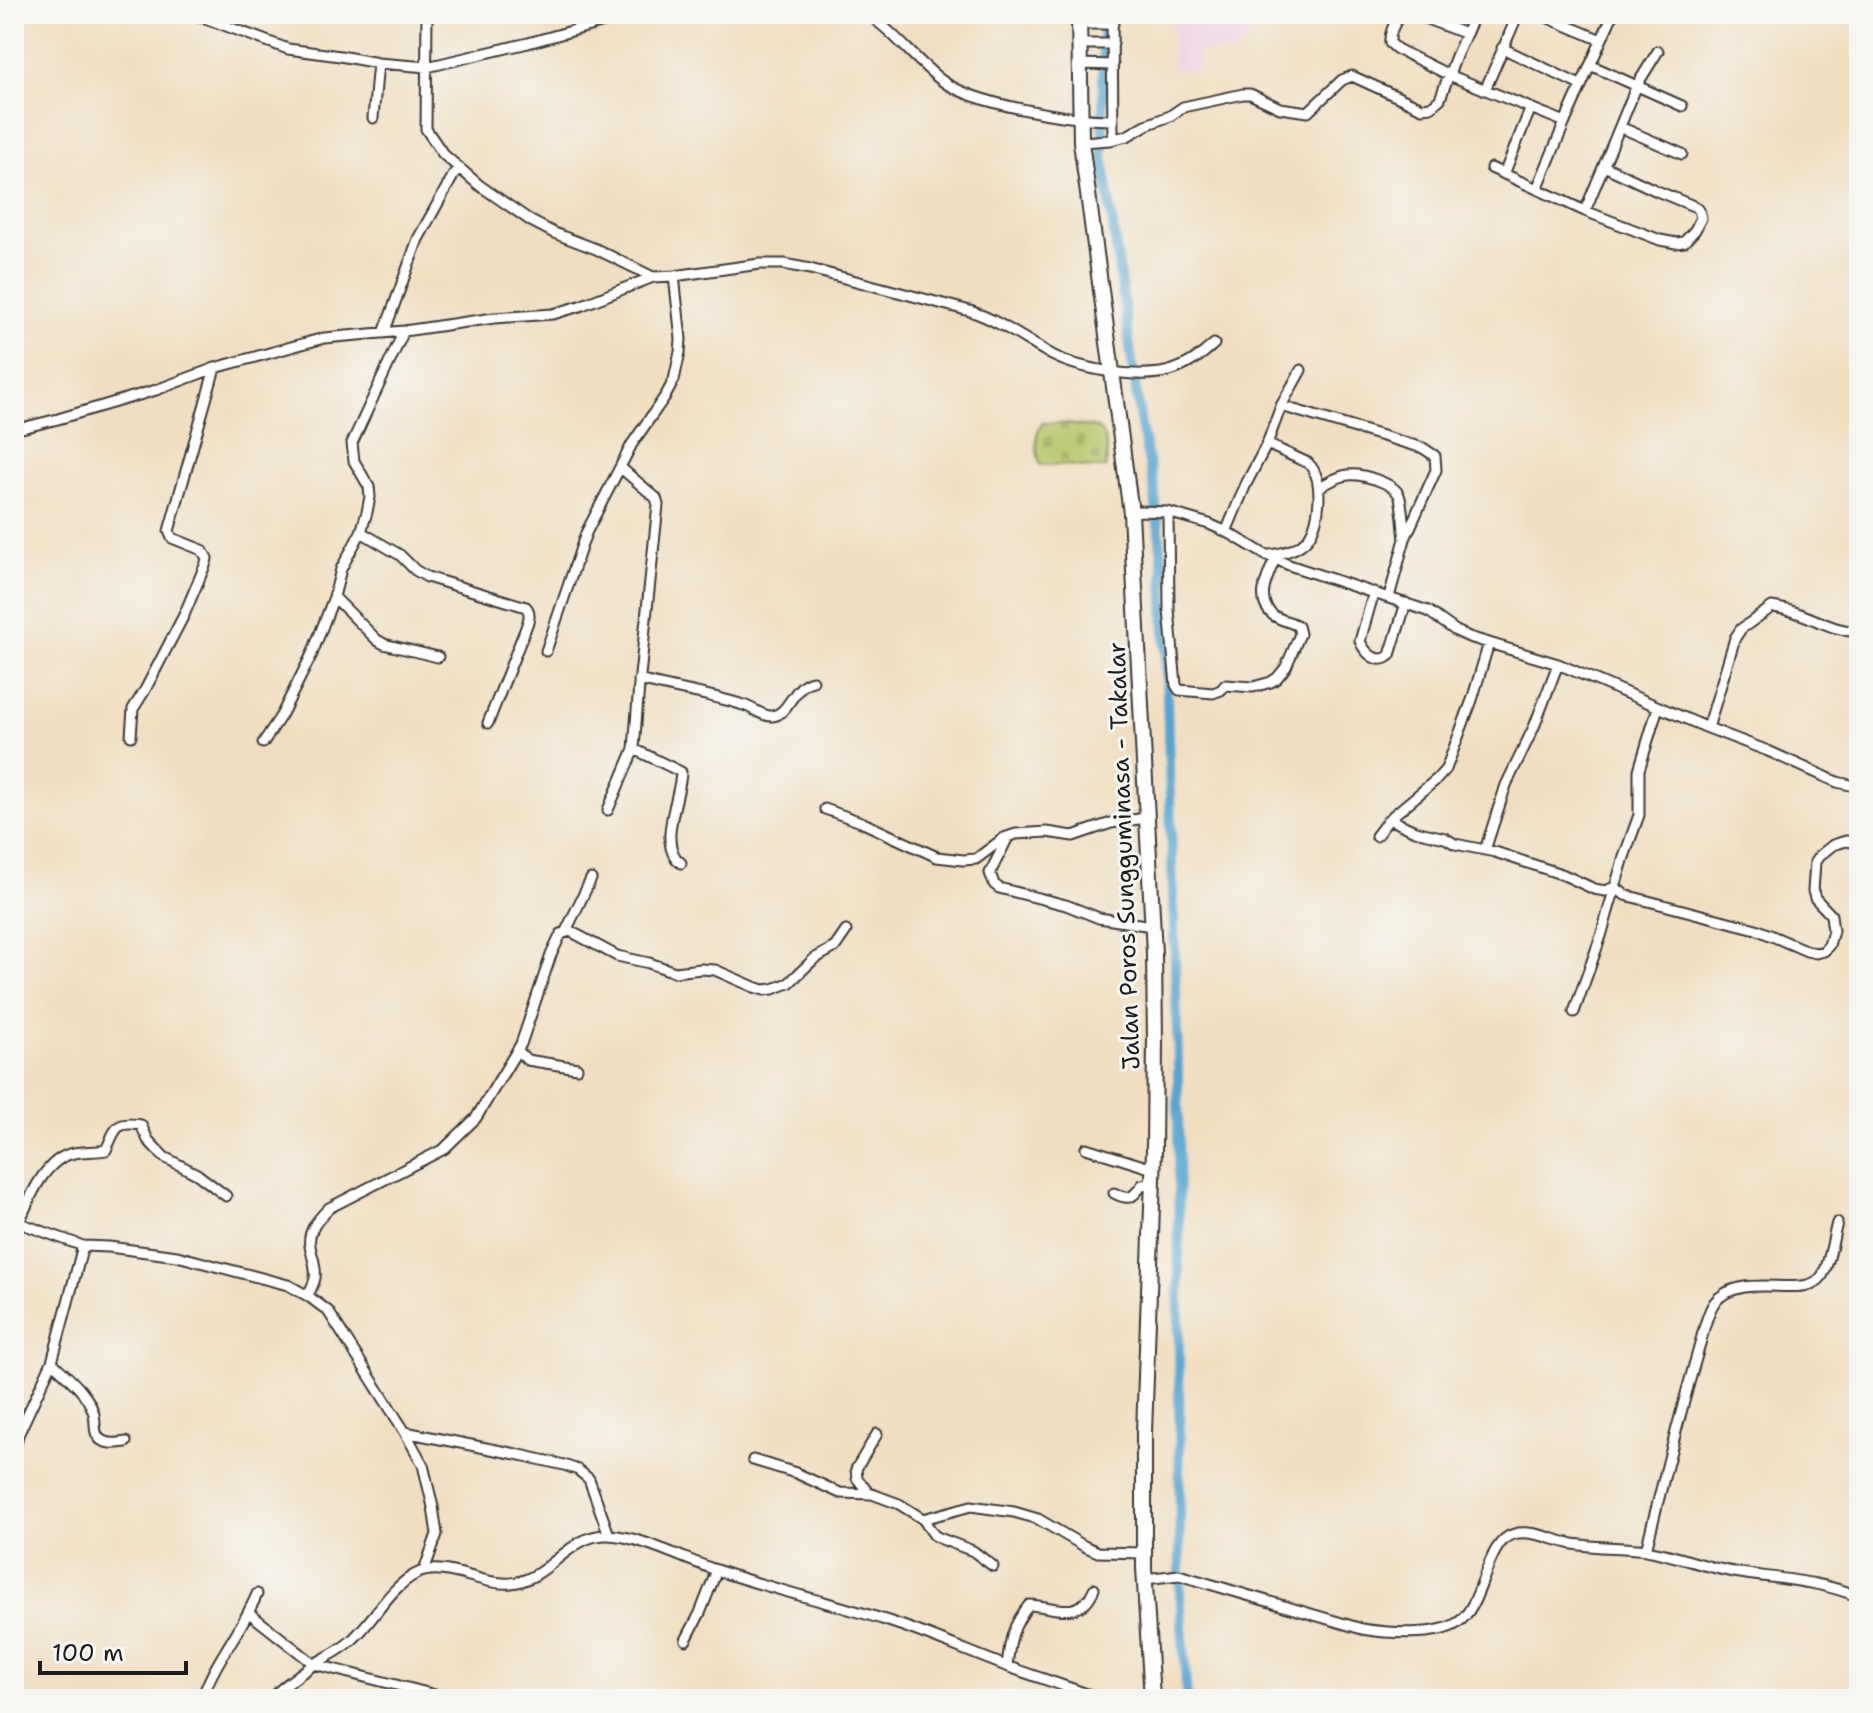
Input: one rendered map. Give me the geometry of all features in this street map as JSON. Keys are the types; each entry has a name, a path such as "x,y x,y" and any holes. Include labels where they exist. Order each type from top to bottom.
{"highway":[{"name":"Jalan Poros Sungguminasa - Takalar","path":"1082,21 1086,64 1085,141 1136,512 1155,1041 1144,1433 1144,1553 1151,1578 1152,1699"}],"street":[{"path":"194,14 288,49 427,67 633,14"},
{"path":"427,14 426,129 443,154 479,185 531,221 653,277"},
{"path":"868,14 935,75 958,90 1002,104 1086,119 1110,120"},
{"path":"1400,14 1390,33 1390,43 1397,49 1449,75 1565,122"},
{"path":"1414,14 1466,34"},
{"path":"1085,141 1127,136 1183,107 1243,94 1250,94 1280,108 1308,112 1342,80 1352,76 1428,109 1440,99 1475,14"},
{"path":"1485,90 1518,14"},
{"path":"1539,14 1601,40"},
{"path":"1537,189 1613,14"},
{"path":"1082,21 1111,20 1112,139"},
{"path":"1085,44 1111,44"},
{"path":"1502,48 1580,85"},
{"path":"1585,211 1637,85 1658,51"},
{"path":"373,118 378,63"},
{"path":"1086,64 1111,65"},
{"path":"1590,65 1682,106"},
{"path":"1504,174 1530,110"},
{"path":"1620,127 1682,154"},
{"path":"1491,168 1585,211 1660,240 1684,242 1700,222 1699,210 1692,204 1604,166"},
{"path":"384,333 418,239 458,167"},
{"path":"14,430 324,338 553,314 653,277 760,264 801,267 983,315 1063,360 1116,372 1170,371 1196,360 1214,344"},
{"path":"546,651 586,533 632,444 674,380 681,339 674,276"},
{"path":"263,743 282,714 312,654 343,565 361,532 370,497 369,487 354,461 352,443 404,331"},
{"path":"131,736 133,709 184,615 206,563 207,558 202,550 172,538 169,531 215,368"},
{"path":"1226,532 1281,406 1301,370"},
{"path":"1281,406 1423,448 1435,456 1436,470 1405,539 1389,597"},
{"path":"1267,444 1308,463 1316,473 1319,487 1318,518 1309,537 1270,557"},
{"path":"608,810 634,749 658,505 656,498 621,468"},
{"path":"1319,487 1349,475 1390,485 1397,490 1400,499 1405,539"},
{"path":"1136,512 1165,511 1209,524 1270,557 1406,603 1434,614 1456,631 1558,664 1837,782 1859,787"},
{"path":"1165,511 1169,610 1179,690 1213,693 1225,685 1260,686 1277,678 1286,667 1300,634 1298,626 1277,617 1266,607 1263,589 1270,557"},
{"path":"361,532 400,555 420,574 528,610 529,619 488,723"},
{"path":"1374,592 1360,641 1368,654 1378,659 1390,655 1406,603"},
{"path":"334,597 377,640 438,657"},
{"path":"1708,728 1735,638 1741,629 1772,607 1791,611 1826,626 1859,632"},
{"path":"1376,836 1389,819 1446,769 1489,643"},
{"path":"1485,850 1506,785 1534,727 1558,664"},
{"path":"639,680 745,705 771,716 776,716 786,707 803,684 813,681"},
{"path":"1574,1012 1640,811 1639,770 1658,707"},
{"path":"634,749 681,772 670,844 673,855 681,863"},
{"path":"825,809 937,857 951,860 976,859 1009,836 1025,832 1073,836 1105,824 1146,818"},
{"path":"1389,819 1455,844 1485,850 1564,875 1594,889 1605,891 1615,887"},
{"path":"1009,836 990,873 999,888 1066,905 1099,918 1152,926"},
{"path":"1615,887 1625,895 1644,902 1756,929 1816,953 1824,951 1829,945 1833,931 1831,915 1815,898 1813,891 1815,862 1833,845 1846,841 1859,843"},
{"path":"308,1296 315,1278 310,1236 320,1216 329,1208 444,1149 476,1118 517,1050 558,937 566,931 591,879"},
{"path":"566,931 617,956 675,972 715,970 764,990 789,983 814,959 835,947 846,931"},
{"path":"517,1050 527,1060 577,1068"},
{"path":"226,1196 211,1183 164,1157 148,1140 141,1125 121,1124 115,1129 106,1150 70,1153 51,1167 39,1180 16,1222 83,1246 177,1256 288,1285 328,1311 423,1465 437,1534 424,1571"},
{"path":"1086,1148 1153,1176 1128,1198 1114,1193"},
{"path":"1646,1550 1713,1305 1725,1294 1745,1287 1762,1284 1797,1287 1818,1280 1827,1264 1837,1223"},
{"path":"14,1452 23,1424 52,1362 83,1246"},
{"path":"52,1362 88,1398 98,1437 111,1444 126,1442"},
{"path":"405,1432 578,1470 589,1479 609,1535"},
{"path":"869,1494 857,1478 856,1469 877,1434"},
{"path":"753,1460 796,1473 840,1493 869,1494 899,1504 923,1519 934,1535 973,1551 993,1566"},
{"path":"923,1519 971,1506 1014,1512 1038,1519 1098,1552 1144,1553"},
{"path":"1151,1578 1179,1575 1362,1629 1433,1631 1455,1625 1467,1615 1503,1540 1513,1534 1527,1533 1574,1544 1646,1550 1730,1572 1819,1584 1859,1597"},
{"path":"276,1697 314,1664 347,1645 380,1607 414,1575 424,1571 451,1572 513,1583 546,1569 590,1537 609,1535 627,1537 717,1570 889,1621 1101,1699"},
{"path":"686,1640 717,1570"},
{"path":"1007,1666 1014,1626 1029,1605 1068,1610 1083,1605 1094,1589"},
{"path":"202,1699 207,1684 257,1594"},
{"path":"249,1613 314,1664 451,1699"}],"shaded area":[{"path":"1173,14 1249,14 1248,44 1238,45 1238,53 1200,51 1198,71 1172,69"}],"green space":[{"path":"1043,423 1098,428 1107,447 1105,468 1040,465 1036,438"}],"waterway":[{"path":"1103,14 1103,155 1141,426 1154,486 1163,567 1178,1059 1180,1592 1187,1699"}]}
